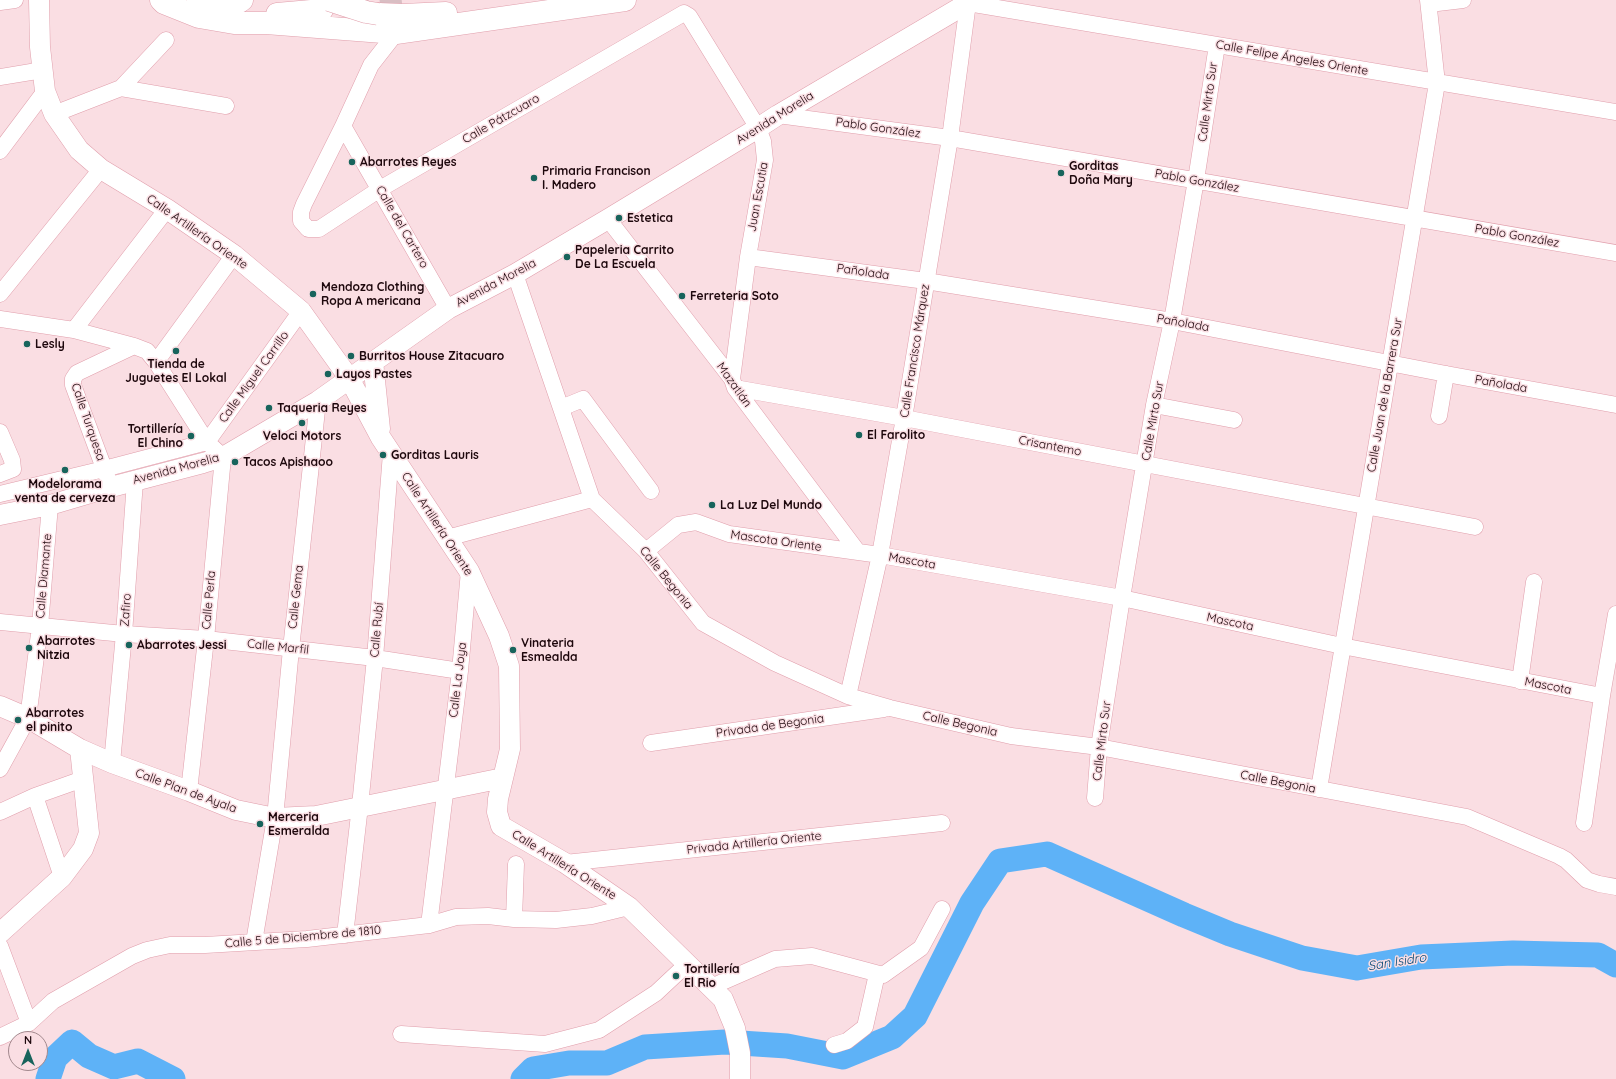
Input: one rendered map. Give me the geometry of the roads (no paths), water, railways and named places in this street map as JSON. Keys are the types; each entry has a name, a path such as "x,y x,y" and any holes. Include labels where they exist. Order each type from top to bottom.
{"main road":[{"path":"198,0 227,4 242,0"},
{"path":"168,1 220,14 269,15 325,5 378,14 403,15 494,8 539,0"},
{"path":"168,1 199,17 234,23 266,23 396,33 625,0"}],"street":[{"path":"0,2 15,0"},
{"name":"Calle Artillería Oriente","path":"39,0 40,47 45,91 54,114 79,150 102,169 234,255 300,311 349,378 386,446 469,571 499,636 509,666 510,749 498,799 497,812 501,826 565,864 629,907 717,993 735,1028 740,1053 740,1079"},
{"path":"1428,2 1463,0"},
{"name":"Calle Felipe Ángeles Oriente","path":"970,1 1217,45 1616,112"},
{"name":"Avenida Morelia","path":"0,515 50,506 107,478 135,481 223,457 318,401 448,309 515,274 970,1"},
{"name":"Calle Francisco Márquez","path":"848,696 880,556 950,138 970,1"},
{"name":"Calle Juan de la Barrera Sur","path":"1319,790 1437,82 1428,2"},
{"name":"Juan Escutia","path":"684,14 689,16 758,128 763,141 765,160 748,257 733,384"},
{"name":"Calle Pátzcuaro","path":"343,126 301,212 301,221 308,229 319,229 380,189 684,14"},
{"path":"343,126 371,65 396,33"},
{"path":"54,114 121,88 166,40"},
{"name":"Calle Mirto Sur","path":"1095,798 1099,747 1122,598 1146,464 1154,405 1172,321 1217,45"},
{"path":"0,77 43,70"},
{"path":"121,88 226,106"},
{"path":"0,151 45,91"},
{"name":"Pablo González","path":"778,115 950,138 1616,253"},
{"name":"Calle del Cartero","path":"343,126 448,309"},
{"path":"0,294 102,169"},
{"path":"74,330 167,210"},
{"name":"Mazatlán","path":"608,219 858,552"},
{"path":"156,362 234,255"},
{"name":"Pañolada","path":"748,257 926,280 1172,321 1616,406"},
{"name":"Calle Begonia","path":"515,274 592,499 646,551 703,623 775,663 848,696 890,708 1011,736 1099,747 1456,815 1478,821 1562,858 1587,880 1616,887"},
{"name":"Calle Miguel Carrillo","path":"207,442 300,311"},
{"path":"0,318 74,330 134,346 147,351 156,362 207,442 223,457"},
{"name":"Calle Turquesa","path":"107,478 72,379 77,373 134,346"},
{"path":"373,361 386,446"},
{"path":"1439,416 1446,374"},
{"name":"Crisantemo","path":"733,384 904,418 1475,526"},
{"path":"561,408 583,399 651,491"},
{"name":"Calle Gema","path":"254,942 275,818 291,649 318,401"},
{"path":"1154,405 1234,420"},
{"path":"0,432 12,460 6,472"},
{"path":"0,494 107,478 207,442"},
{"name":"Calle Rubí","path":"345,935 375,658 386,446"},
{"name":"Calle Perla","path":"189,791 206,639 223,457"},
{"name":"Zafiro","path":"112,763 124,634 135,481"},
{"path":"447,538 592,499"},
{"name":"Calle Diamante","path":"28,718 40,626 50,506"},
{"name":"Mascota Oriente","path":"646,551 678,525 696,522 729,534 858,552"},
{"name":"Mascota","path":"858,552 1122,598 1342,646 1602,696"},
{"name":"Calle La Joya","path":"429,925 460,671 469,571"},
{"path":"1520,681 1534,582"},
{"path":"1584,823 1602,696 1616,614"},
{"name":"Calle Marfil","path":"0,622 124,634 206,639 375,658 460,671"},
{"name":"Calle Plan de Ayala","path":"0,706 28,718 80,749 112,763 236,810 275,818 316,816 503,778"},
{"name":"Privada de Begonia","path":"651,743 890,708"},
{"path":"0,769 28,718"},
{"path":"0,933 62,877 83,849 89,833 80,749"},
{"path":"0,812 34,796 83,779"},
{"path":"34,796 62,877"},
{"name":"Privada Artillería Oriente","path":"565,864 942,823"},
{"path":"514,919 516,864"},
{"name":"Calle 5 de Diciembre de 1810","path":"0,1037 29,1023 52,1001 132,956 147,950 170,945 204,945 345,935 429,925 456,917 488,916 514,919 556,920 592,916 629,907"},
{"path":"717,993 775,959 812,956 883,976 921,948 942,909"},
{"path":"0,946 29,1023"},
{"path":"401,1034 545,1044 599,1030 656,993 687,964"},
{"path":"834,1045 847,1041 865,1027 877,974"}],"waterway":[{"name":"San Isidro","path":"523,1079 533,1069 569,1063 607,1063 645,1047 725,1042 787,1046 843,1057 892,1037 915,1016 972,903 1000,861 1047,854 1230,934 1302,958 1357,968 1421,957 1513,953 1598,955 1616,965"},
{"path":"48,1079 55,1058 72,1042 89,1056 114,1067 138,1061 173,1079"}],"tunnel":[{"path":"347,6 404,0"}],"place":[{"name":"Abarrotes Reyes","path":"352,162"},
{"name":"Gorditas Doña Mary","path":"1061,173"},
{"name":"Primaria Francison I. Madero","path":"534,178"},
{"name":"Estetica","path":"619,218"},
{"name":"Papeleria Carrito De La Escuela","path":"567,257"},
{"name":"Mendoza Clothing Ropa A mericana","path":"313,294"},
{"name":"Ferreteria Soto","path":"682,296"},
{"name":"Lesly","path":"27,344"},
{"name":"Tienda de Juguetes El Lokal","path":"176,351"},
{"name":"Burritos House Zitacuaro","path":"351,356"},
{"name":"Layos Pastes","path":"328,374"},
{"name":"Taqueria Reyes","path":"269,408"},
{"name":"Veloci Motors","path":"302,423"},
{"name":"El Farolito","path":"859,435"},
{"name":"Tortillería El Chino","path":"191,436"},
{"name":"Gorditas Lauris","path":"383,455"},
{"name":"Tacos Apishaoo","path":"235,462"},
{"name":"Modelorama venta de cerveza","path":"65,470"},
{"name":"La Luz Del Mundo","path":"712,505"},
{"name":"Abarrotes Jessi","path":"129,645"},
{"name":"Abarrotes Nitzia","path":"29,648"},
{"name":"Vinateria Esmealda","path":"513,650"},
{"name":"Abarrotes el pinito","path":"18,720"},
{"name":"Merceria Esmeralda","path":"260,824"},
{"name":"Tortillería El Rio","path":"676,976"}]}
